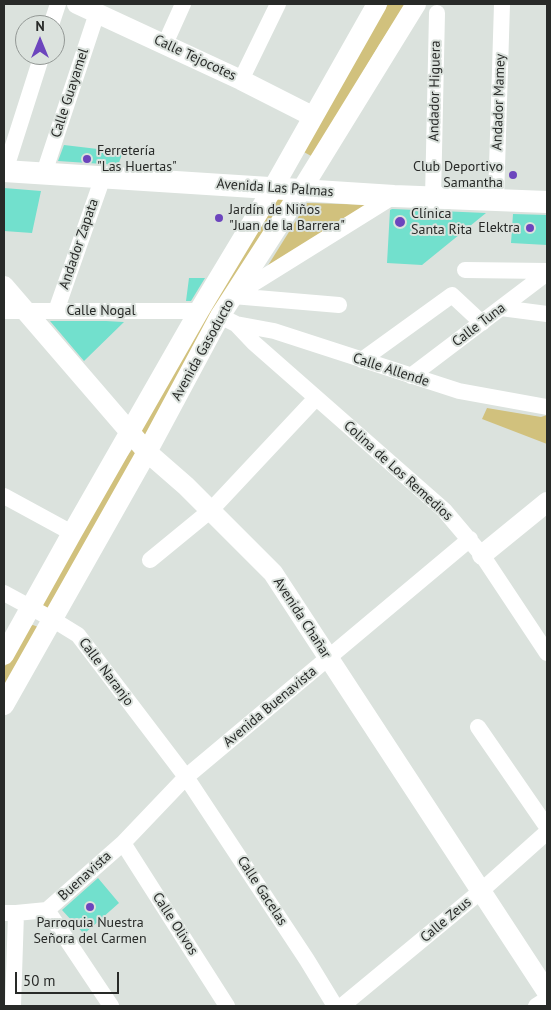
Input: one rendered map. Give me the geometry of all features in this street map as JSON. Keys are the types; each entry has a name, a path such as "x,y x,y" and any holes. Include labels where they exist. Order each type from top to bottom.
{"main road":[{"name":"Avenida Las Palmas","path":"4,171 44,172 394,196 547,202"}],"street":[{"path":"165,44 183,4"},
{"path":"241,80 278,4"},
{"name":"Avenida Gasoducto","path":"4,655 199,311 377,4"},
{"name":"Avenida Gasoducto","path":"4,705 147,452 228,320 233,296 302,189 416,4"},
{"name":"Andador Mamey","path":"496,200 502,4"},
{"name":"Calle Tejocotes","path":"88,7 312,116"},
{"name":"Calle Guayamel","path":"44,172 88,7"},
{"name":"Andador Higuera","path":"433,198 437,13"},
{"path":"4,171 39,65"},
{"name":"Andador Zapata","path":"56,311 103,177"},
{"path":"233,296 394,196"},
{"path":"465,270 547,272"},
{"name":"Calle Tuna","path":"411,376 547,272"},
{"name":"Avenida Chañar","path":"4,286 130,434 211,510 273,573 547,992"},
{"path":"362,360 452,295 482,323"},
{"path":"233,296 340,305"},
{"path":"501,308 547,314"},
{"name":"Calle Nogal","path":"4,311 199,311"},
{"name":"Calle Allende","path":"228,320 274,331 459,391 547,407"},
{"name":"Colina de Los Remedios","path":"228,320 444,510 482,555 547,653"},
{"path":"150,560 211,510 316,398"},
{"path":"4,496 72,533"},
{"path":"482,555 547,502"},
{"name":"Avenida Buenavista","path":"122,843 186,777 470,539"},
{"name":"Calle Naranjo","path":"4,593 78,635 186,777"},
{"path":"478,727 547,827"},
{"name":"Calle Gacelas","path":"186,777 307,960 335,1006"},
{"name":"Calle Zeus","path":"342,1006 481,891 547,832"},
{"name":"Buenavista","path":"47,910 122,843"},
{"name":"Calle Olivos","path":"122,843 227,1006"},
{"path":"12,1006 10,913 47,910 111,1006"},
{"path":"536,1006 547,999"}],"shaded area":[{"path":"388,4 406,4 379,45 313,157 302,151"},
{"path":"279,193 289,197 146,439 139,431"},
{"path":"307,203 375,205 262,275"},
{"path":"487,408 541,417 547,415 547,444 482,419"},
{"path":"133,448 139,455 53,610 39,608 122,463"},
{"path":"33,625 38,627 4,696 4,668 26,627"}],"building":[{"name":"Ferretería \"Las Huertas\"","path":"64,145 123,152 118,165 58,161"},
{"path":"4,188 41,191 32,233 4,231"},
{"path":"390,210 486,213 422,265 387,263"},
{"name":"Elektra","path":"513,214 547,215 547,245 511,243"},
{"path":"189,278 205,278 191,301 186,301"},
{"path":"50,321 106,321 124,322 84,361"},
{"name":"Parroquia Nuestra Señora del Carmen","path":"98,878 119,903 84,934 62,910"}],"place":[{"name":"Ferretería \"Las Huertas\"","path":"87,159"},
{"name":"Club Deportivo Samantha","path":"513,175"},
{"name":"Jardín de Niños \"Juan de la Barrera\"","path":"219,218"},
{"name":"Clínica Santa Rita","path":"400,222"},
{"name":"Elektra","path":"530,228"},
{"name":"Parroquia Nuestra Señora del Carmen","path":"90,907"}]}
